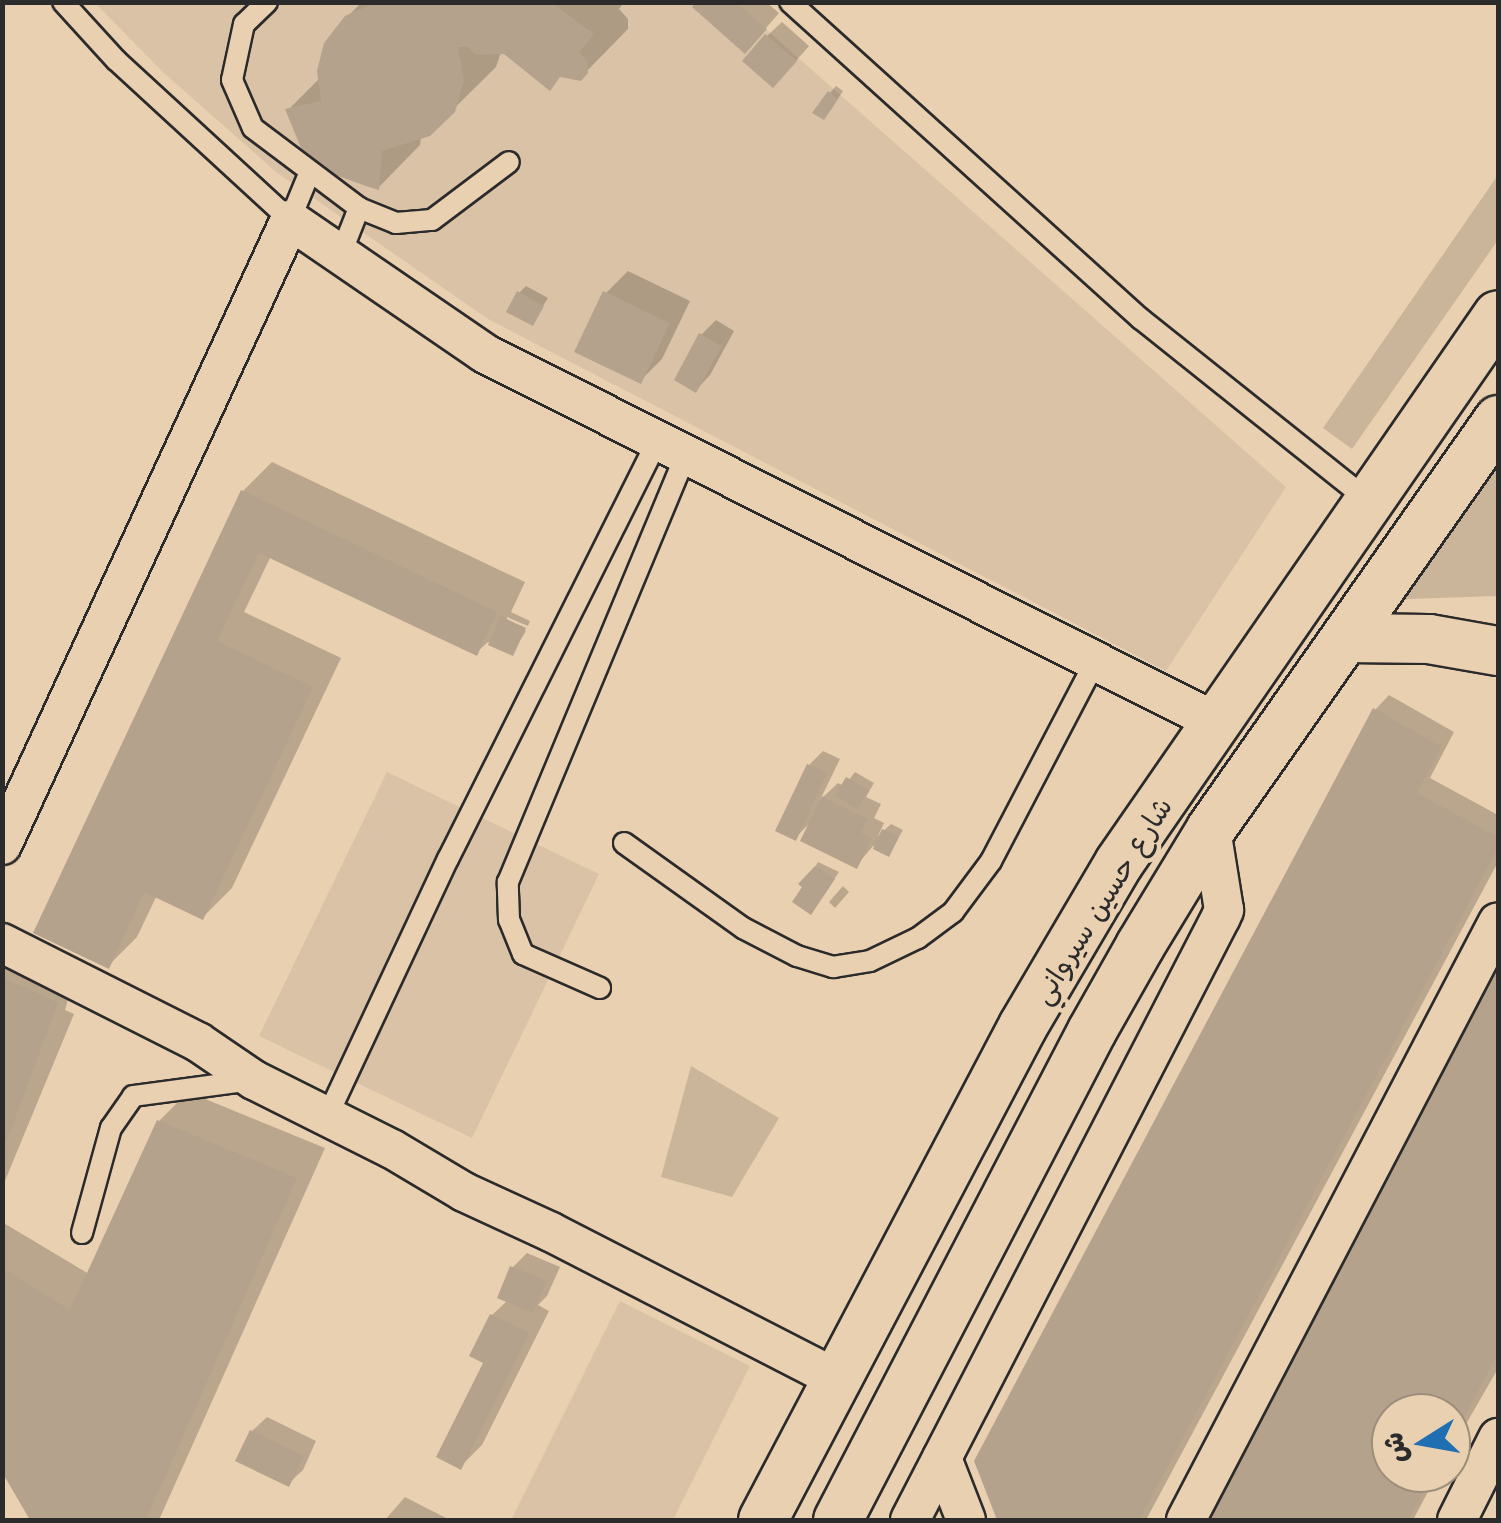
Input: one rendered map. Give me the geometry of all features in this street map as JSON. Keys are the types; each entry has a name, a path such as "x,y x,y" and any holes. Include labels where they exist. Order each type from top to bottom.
{"street":[{"path":"2,845 290,220 484,353 1094,664 1216,722"},
{"name":"شارع حسين سيرواني","path":"763,1520 1022,1026 1120,863 1498,315"},
{"name":"شارع حسين سيرواني","path":"838,1520 1092,1031 1212,829 1498,420"},
{"path":"1272,640 1336,654 1429,639 1498,651"},
{"path":"910,1520 1222,917 1212,829"},
{"path":"1186,1520 1498,922"},
{"path":"2,943 198,1042 254,1080 328,1116 464,1192 552,1232 836,1378"},
{"path":"1457,1520 1498,1438"},
{"path":"942,1458 966,1520"}],"lane":[{"path":"63,2 116,60 290,220 310,174"},
{"path":"267,2 244,24 232,80 253,128 359,208 396,223 432,220 508,162"},
{"path":"790,2 1141,319 1368,500"},
{"path":"340,256 359,208"},
{"path":"600,988 523,954 510,920 508,882 672,447"},
{"path":"328,1116 448,859 672,447"},
{"path":"624,844 743,928 797,956 834,968 870,961 918,938 954,912 992,861 1094,664"},
{"path":"82,1233 111,1128 133,1096 254,1080"}],"shaded area":[{"path":"95,3 736,3 1286,487 1166,671 488,319 276,172 164,73"},
{"path":"1498,175 1498,240 1352,449 1323,428"},
{"path":"1498,442 1498,596 1409,599 1387,605"},
{"path":"387,772 599,874 472,1138 259,1036"},
{"path":"691,1066 779,1118 732,1197 661,1177"},
{"path":"620,1301 750,1366 673,1520 511,1520"}],"building":[{"path":"377,2 551,2 594,34 579,52 587,61 588,73 581,81 560,77 550,91 504,54 476,55 468,47 458,47 464,80 455,112 430,136 382,151 379,190 369,187 338,176 301,148 285,109 321,101 317,71 324,43 345,16"},
{"path":"696,2 736,2 767,29 745,54 692,7"},
{"path":"765,34 797,61 773,88 742,61"},
{"path":"828,91 838,99 824,120 812,113"},
{"path":"517,291 544,306 533,326 506,312"},
{"path":"603,291 670,323 641,384 574,352"},
{"path":"699,333 722,346 696,393 674,380"},
{"path":"241,490 497,612 477,656 259,553 217,641 313,687 203,920 144,892 109,969 33,933"},
{"path":"500,616 526,628 513,656 488,645"},
{"path":"1373,708 1442,747 1417,793 1498,837 1498,848 1139,1520 997,1520 974,1461"},
{"path":"807,764 827,773 796,841 775,831"},
{"path":"846,777 869,790 858,809 835,796"},
{"path":"822,796 868,819 861,833 872,838 857,869 800,841"},
{"path":"882,829 899,837 889,857 873,849"},
{"path":"815,866 835,879 811,915 792,902 802,887 798,884"},
{"path":"1498,948 1498,1354 1471,1404 1471,1393 1371,1393 1371,1493 1423,1493 1408,1520 1210,1520 1246,1435"},
{"path":"2,977 58,1003 3,1151 2,1151"},
{"path":"157,1120 297,1178 146,1520 30,1520 2,1472 2,1268 70,1310"},
{"path":"510,1266 547,1281 533,1313 497,1298"},
{"path":"490,1314 529,1333 461,1470 436,1457 483,1363 469,1356"},
{"path":"250,1430 304,1456 289,1487 235,1461"}]}
